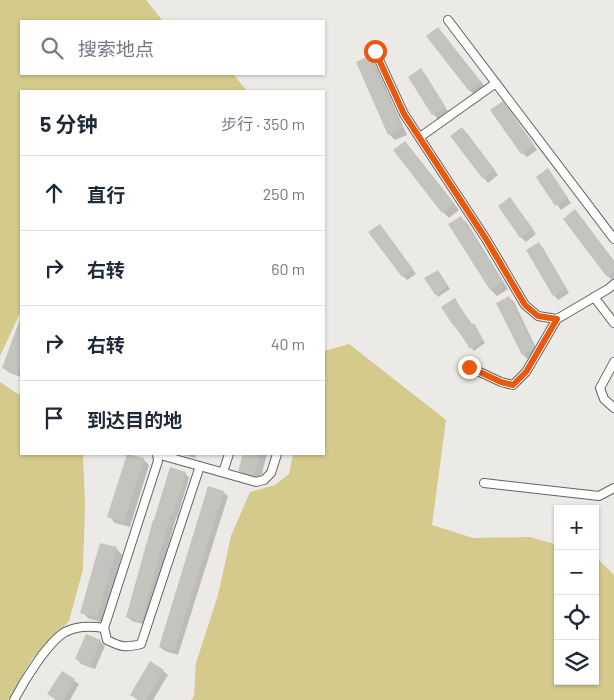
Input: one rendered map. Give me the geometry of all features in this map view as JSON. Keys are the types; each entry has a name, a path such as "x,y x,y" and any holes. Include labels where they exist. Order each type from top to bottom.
{"street":[{"path":"448,20 614,239"},
{"path":"375,51 404,114 486,239 525,305 538,316 557,319"},
{"path":"420,137 496,83"},
{"path":"469,367 501,382 513,385 526,372 557,319 614,284"},
{"path":"594,297 614,323"},
{"path":"614,362 600,388 604,399 614,408"},
{"path":"157,455 158,461 104,628 107,640 128,648 141,644 200,466"},
{"path":"161,455 256,482 264,480 271,473 277,455"},
{"path":"223,472 229,455"},
{"path":"484,483 599,496 614,488"},
{"path":"14,700 44,652 66,632 92,626 104,628"}],"shaded area":[{"path":"0,0 146,0 162,20 20,20 20,75 234,75 246,90 20,90 20,313 0,356"},
{"path":"349,344 446,420 432,525 473,538 530,537 554,544 554,685 599,685 599,560 614,575 614,700 191,700 194,696 196,663 218,595 231,536 250,492 275,485 289,474 293,455 325,455 325,351"},
{"path":"0,382 20,395 20,455 83,455 85,505 83,569 69,621 32,659 8,700 0,700"}],"building":[{"path":"438,27 481,82 469,91 426,36"},
{"path":"369,56 402,128 388,135 356,62"},
{"path":"421,68 446,108 432,115 408,77"},
{"path":"503,101 534,145 521,154 490,110"},
{"path":"462,127 495,170 483,179 450,136"},
{"path":"405,141 454,203 442,213 393,150"},
{"path":"548,168 568,198 555,206 536,177"},
{"path":"510,197 533,229 520,238 498,206"},
{"path":"575,209 614,262 614,272 607,277 563,219"},
{"path":"461,216 503,282 490,290 448,224"},
{"path":"380,224 413,269 402,277 368,232"},
{"path":"539,242 566,288 553,296 526,250"},
{"path":"438,270 448,286 435,295 424,278"},
{"path":"509,296 534,347 522,355 496,303"},
{"path":"455,298 471,325 474,323 483,339 470,349 441,307"},
{"path":"20,319 20,366 17,374 2,368"},
{"path":"127,455 144,458 124,522 107,517"},
{"path":"243,455 260,455 254,476 238,471"},
{"path":"170,467 186,472 173,515 171,514 141,622 126,617"},
{"path":"208,486 224,491 174,651 159,647"},
{"path":"100,543 117,547 97,617 80,613"},
{"path":"86,634 101,640 90,666 75,659"},
{"path":"150,661 164,670 146,700 139,700 130,695"},
{"path":"62,671 75,679 63,700 57,700 47,694"}],"route":[{"path":"375,51 404,114 486,239 525,305 538,316 557,319 526,372 513,385 501,382 469,367"}]}
